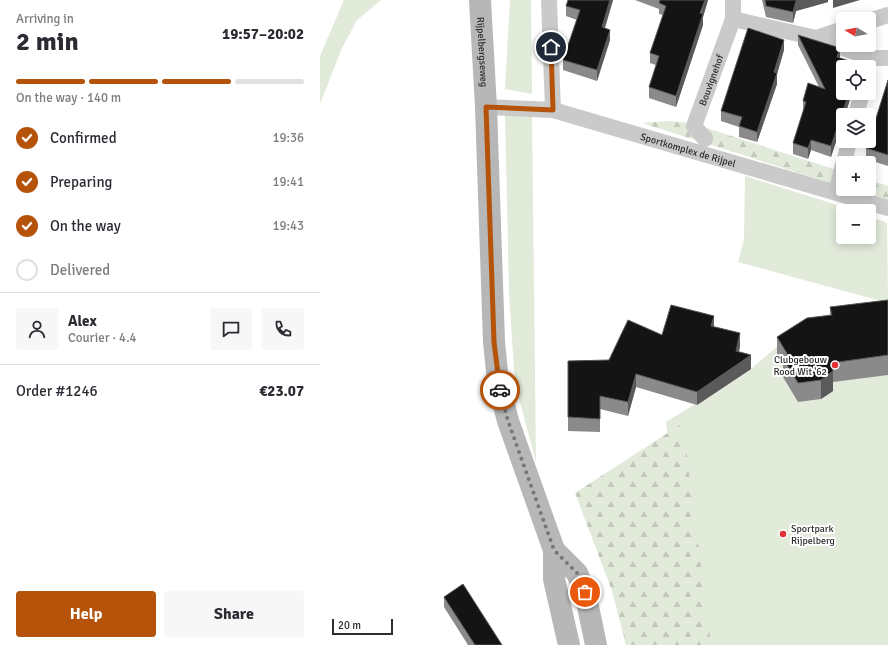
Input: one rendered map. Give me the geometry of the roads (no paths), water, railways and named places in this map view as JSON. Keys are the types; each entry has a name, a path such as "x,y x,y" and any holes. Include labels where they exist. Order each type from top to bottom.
{"street":[{"name":"Rijpelbergseweg","path":"480,0 486,107 494,342 498,381 508,421 554,550 554,579 569,645"},
{"path":"549,0 553,110"},
{"name":"Bouvignehof","path":"705,138 694,126 733,19 732,0"},
{"path":"876,19 888,15"},
{"path":"733,19 816,38 864,60"},
{"path":"816,38 836,31"},
{"path":"876,61 888,58"},
{"name":"Sportkomplex de Rijpel","path":"486,107 553,110 888,208"},
{"name":"Rijpelbergseweg","path":"554,550 577,573 585,592 596,645"}],"place":[{"name":"Clubgebouw Rood Wit '62","path":"835,365"},
{"name":"Sportpark Rijpelberg","path":"783,534"}]}
